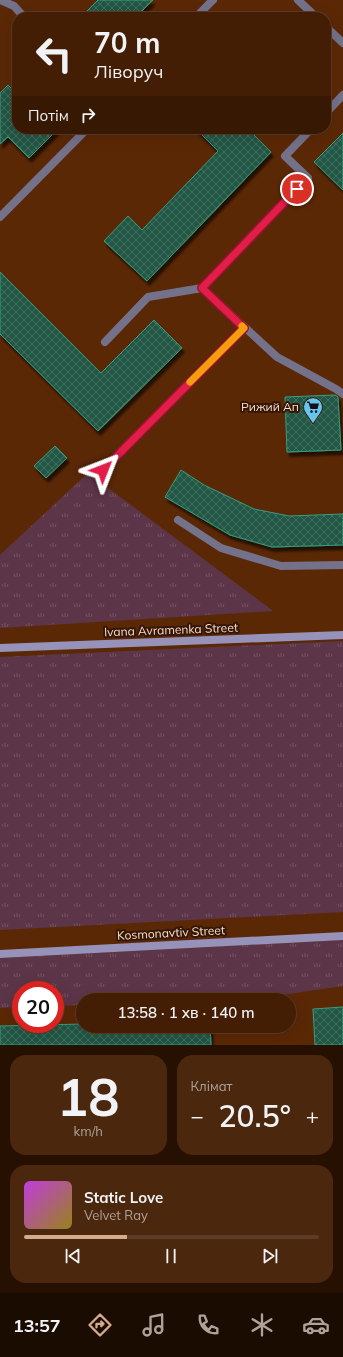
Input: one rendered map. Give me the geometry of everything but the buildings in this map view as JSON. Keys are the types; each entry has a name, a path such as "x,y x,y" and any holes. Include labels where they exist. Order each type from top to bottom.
{"street":[{"name":"Ivana Avramenka Street","path":"0,648 343,635"},
{"name":"Kosmonavtiv Street","path":"0,954 343,936"}],"lane":[{"path":"0,0 14,6 19,12"},
{"path":"201,12 213,0"},
{"path":"298,0 311,12"},
{"path":"331,32 343,43"},
{"path":"331,108 343,95"},
{"path":"0,217 82,134"},
{"path":"105,342 148,297 202,288 308,178 285,156 306,134"},
{"path":"202,288 277,357 336,388 343,394"},
{"path":"103,470 244,328"},
{"path":"178,520 221,548 281,566 343,565"}],"green space":[{"path":"88,473 273,611 0,628 0,555"},
{"path":"343,641 343,912 0,930 0,657"},
{"path":"343,940 343,986 295,993 76,993 76,1005 64,1006 64,981 12,981 12,1007 0,1008 0,958"}],"slow traffic":[{"path":"190,382 244,328 242,326"}],"place":[{"name":"Рижий Ап","path":"313,424"}],"route":[{"path":"103,470 244,328 202,288 297,189"}]}
